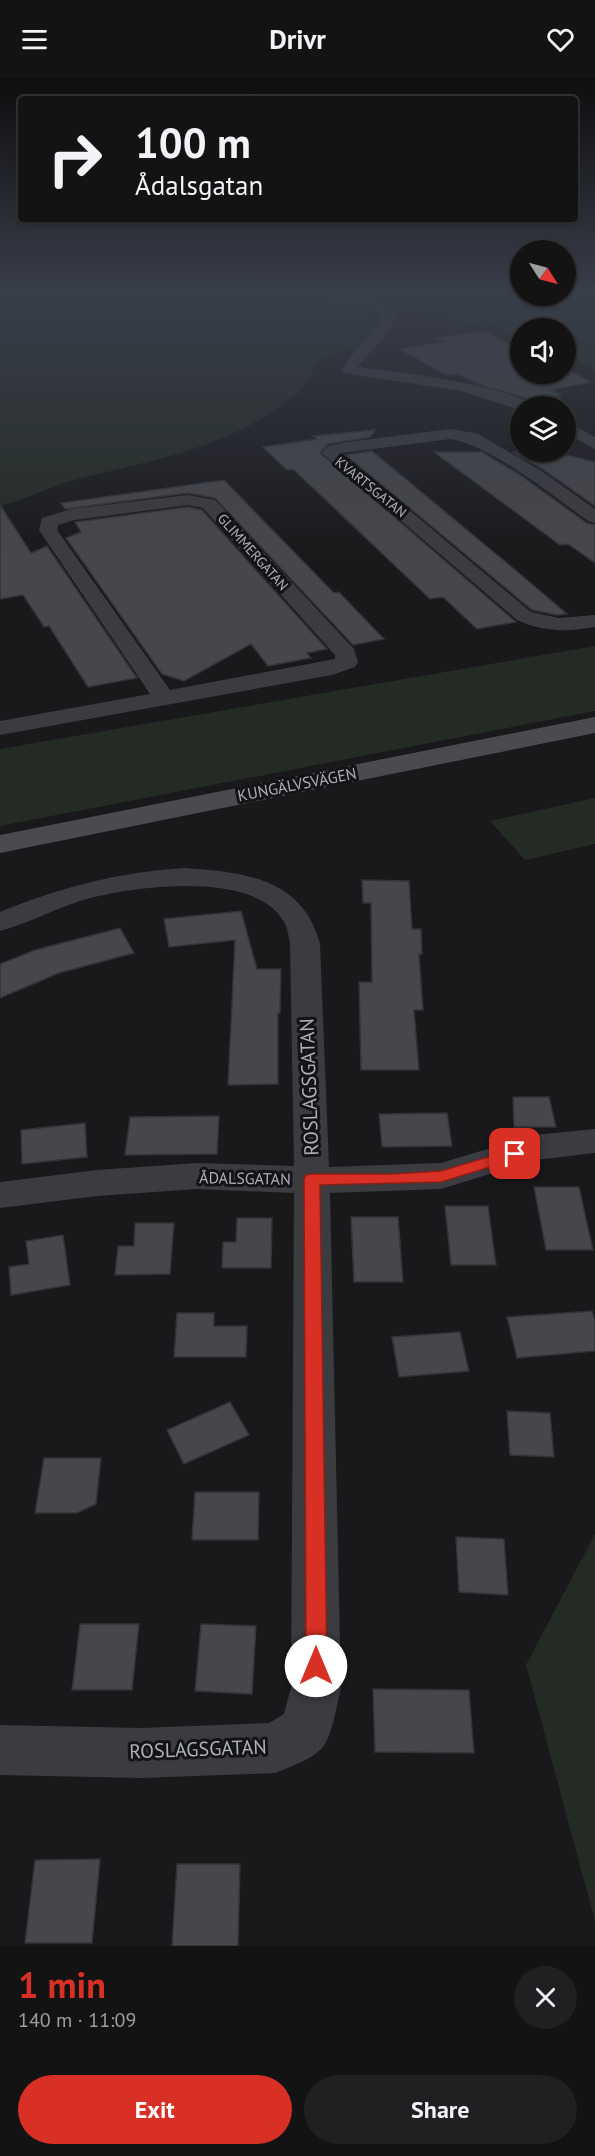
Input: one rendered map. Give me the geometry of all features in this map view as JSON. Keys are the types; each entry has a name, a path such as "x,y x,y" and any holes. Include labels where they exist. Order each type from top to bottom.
{"main road":[{"name":"KUNGÄLVSVÄGEN","path":"0,844 595,726"}],"street":[{"path":"436,382 510,401"},
{"path":"576,432 595,444"},
{"name":"KVARTSGATAN","path":"595,517 534,474 465,435 450,434 348,447 330,453 524,616 537,622 558,626 595,621"},
{"name":"GLIMMERGATAN","path":"0,728 332,668 347,662 346,654 209,504 188,500 71,515 49,522 48,530 165,698"},
{"name":"ROSLAGSGATAN","path":"0,922 57,899 111,885 158,879 202,877 239,883 265,891 289,908 300,923 305,944 312,1179 316,1688 305,1730 275,1748 141,1753 0,1750"},
{"name":"ÅDALSGATAN","path":"0,1195 97,1183 196,1176 393,1179 441,1176 534,1148 595,1141"}],"shaded area":[{"path":"0,382 307,382 302,390 266,415 216,440 163,458 72,481 0,506"},
{"path":"595,646 595,711 0,826 0,749"},
{"path":"595,798 595,844 525,860 490,821"},
{"path":"595,1534 595,1921 526,1665"}],"building":[{"path":"474,382 576,384 576,382 590,382 551,390 562,395 520,396"},
{"path":"375,430 370,437 328,444 320,453 516,622 477,629 443,597 430,599 293,469 287,470 263,447 317,439 313,436"},
{"path":"372,451 567,614 557,615 532,610 346,455"},
{"path":"434,452 482,452 520,475 587,523 595,525 595,563 568,544 560,545"},
{"path":"576,457 595,462 595,506 530,462 576,462"},
{"path":"224,480 334,593 339,592 384,639 353,645 215,498 188,493 65,509 61,503"},
{"path":"0,505 31,553 47,546 137,678 88,687 49,626 44,627 23,595 0,599"},
{"path":"188,507 202,510 327,649 307,653 311,658 268,666 251,644 184,681 162,674 66,538 81,532 75,522"},
{"path":"362,880 409,881 412,929 421,929 422,954 419,954 423,1010 414,1010 419,1070 361,1070 359,982 372,982 371,903 363,903"},
{"path":"241,911 257,969 281,969 280,1013 278,1013 278,1084 228,1085 235,940 169,947 164,919"},
{"path":"120,928 134,953 59,973 0,998 0,964 35,950"},
{"path":"513,1097 549,1097 556,1127 514,1127"},
{"path":"447,1113 452,1146 382,1147 379,1114"},
{"path":"219,1116 217,1154 125,1155 130,1117"},
{"path":"85,1123 87,1157 22,1164 21,1130"},
{"path":"534,1187 579,1187 593,1250 546,1250"},
{"path":"445,1206 488,1206 496,1265 451,1265"},
{"path":"351,1217 398,1217 403,1282 354,1282"},
{"path":"237,1218 272,1218 271,1268 222,1268 223,1242 236,1242"},
{"path":"135,1223 174,1223 170,1274 115,1275 118,1246 134,1246"},
{"path":"63,1235 70,1285 11,1295 9,1267 29,1264 26,1241"},
{"path":"592,1311 595,1321 595,1351 517,1358 507,1317"},
{"path":"177,1313 214,1313 214,1326 247,1326 246,1357 174,1357"},
{"path":"460,1332 469,1371 399,1377 392,1337"},
{"path":"230,1402 249,1435 184,1464 167,1430"},
{"path":"507,1411 550,1413 554,1457 510,1455"},
{"path":"44,1458 101,1458 96,1504 77,1513 35,1513"},
{"path":"195,1492 259,1492 258,1540 192,1540"},
{"path":"456,1537 504,1539 508,1595 459,1592"},
{"path":"80,1624 139,1624 132,1690 72,1690"},
{"path":"201,1624 256,1626 252,1694 195,1691"},
{"path":"373,1689 469,1690 474,1753 375,1752"},
{"path":"100,1859 92,1943 25,1943 35,1860"},
{"path":"177,1864 240,1864 238,1946 172,1946"}],"route":[{"path":"316,1666 312,1179 393,1179 441,1176 515,1154"}]}
